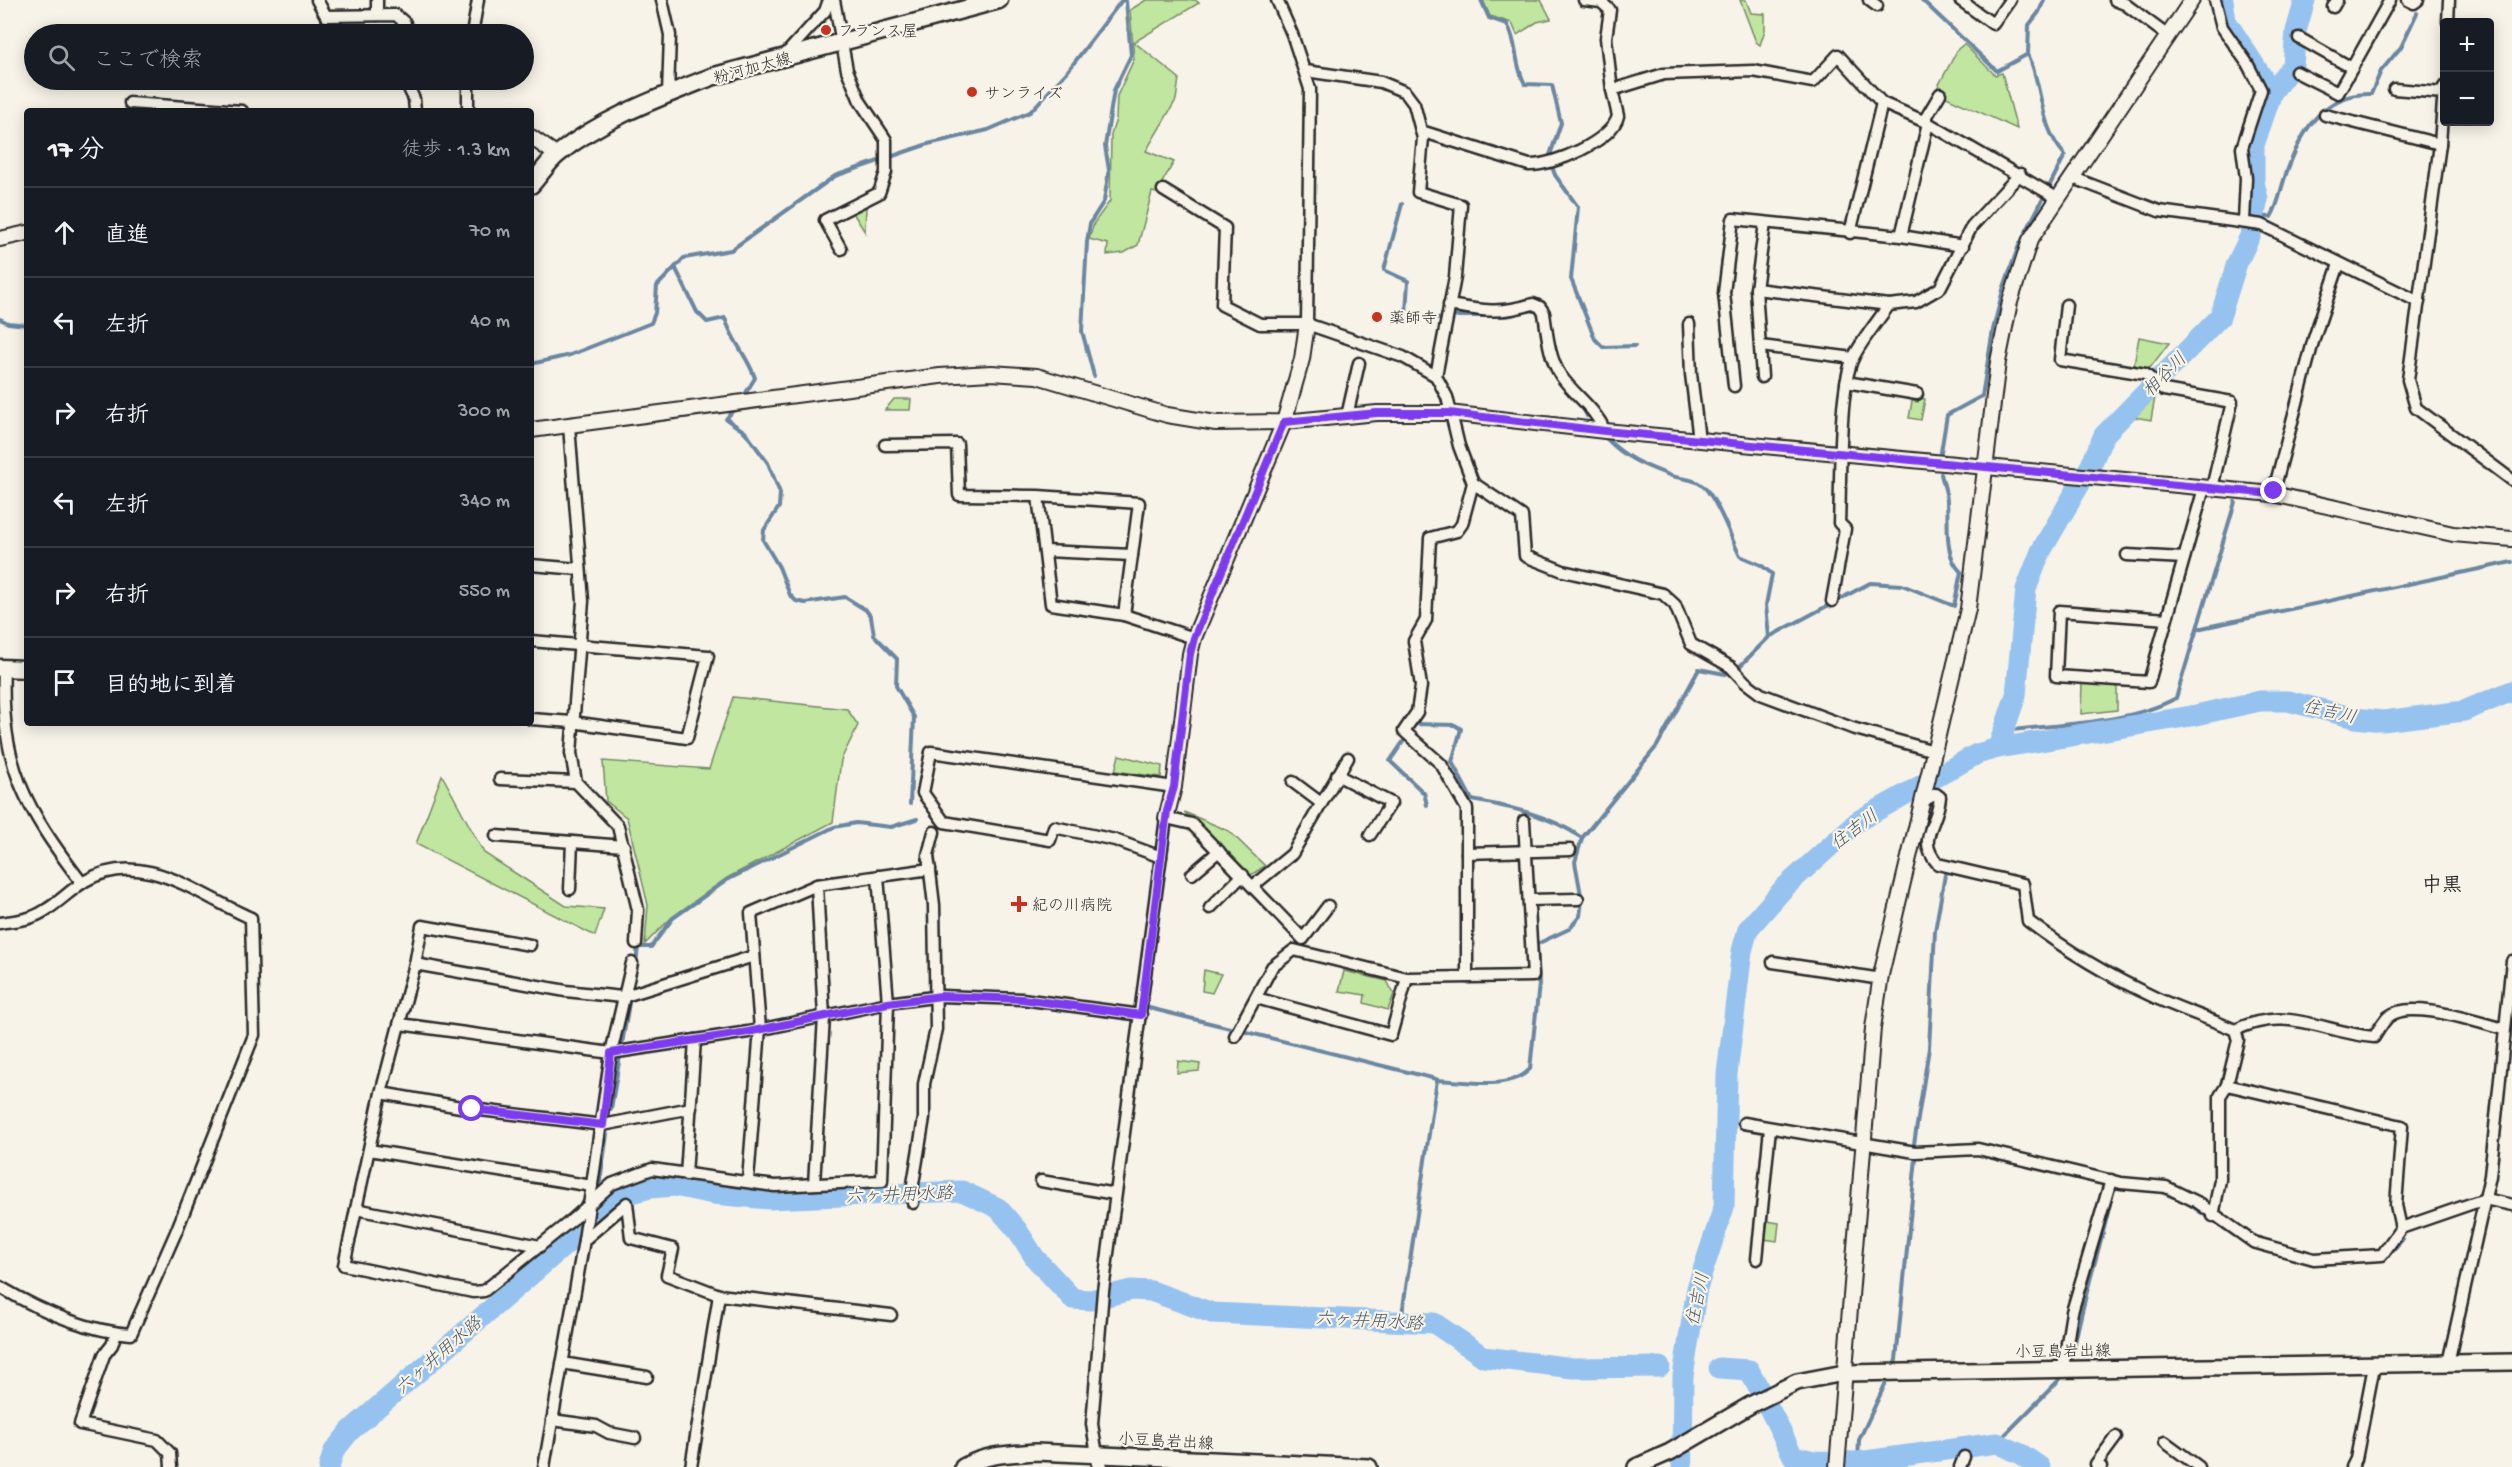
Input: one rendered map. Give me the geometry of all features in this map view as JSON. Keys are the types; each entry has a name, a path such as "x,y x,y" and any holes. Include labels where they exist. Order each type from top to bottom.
{"main road":[{"name":"粉河加太線","path":"534,181 557,154 609,121 668,94 711,78 999,0"},
{"path":"2,668 24,669"},
{"name":"小豆島岩出線","path":"1636,1467 1670,1452 1752,1404 1797,1382 1844,1373 2512,1362"},
{"name":"小豆島岩出線","path":"963,1467 977,1460 1000,1455 1036,1452 1098,1461 1369,1467"}],"street":[{"path":"317,0 326,16 396,15 405,24"},
{"path":"377,0 377,15"},
{"path":"474,24 478,0"},
{"path":"662,0 670,35 668,94"},
{"path":"782,58 825,11 829,0"},
{"path":"834,0 847,70 860,101 886,140 886,172 879,193 825,220 841,249"},
{"path":"1098,1461 1092,1424 1103,1291 1166,818 1174,787 1194,638 1284,422 1302,359 1306,324 1310,89 1306,71 1277,0"},
{"path":"1421,131 1529,165 1539,165 1594,143 1609,133 1618,116 1612,90 1606,38 1610,10 1601,2 1584,0"},
{"path":"1960,0 1993,24 2010,0"},
{"path":"2115,0 2126,4 2168,36"},
{"path":"1837,1462 1863,1143 1881,979 1968,609 1998,362 2010,302 2030,240 2192,0"},
{"path":"2215,0 2222,27 2247,63 2261,90 2242,148 2246,178 2244,221"},
{"path":"2296,72 2338,93 2390,0"},
{"path":"2408,0 2414,3 2418,0"},
{"path":"2448,18 2450,0"},
{"path":"2299,38 2352,68"},
{"path":"1612,90 1664,74 1754,71 1813,82 1838,55 1882,103 1926,122 2020,174 2057,198"},
{"path":"1306,71 1381,82 1405,92 1414,104 1421,131 1418,192 1461,205 1455,277 1436,376"},
{"path":"2394,89 2440,93"},
{"path":"410,90 415,108"},
{"path":"468,90 468,108"},
{"path":"1901,236 1926,122 1940,94"},
{"path":"129,103 200,108"},
{"path":"1850,233 1882,103"},
{"path":"2325,115 2440,144"},
{"path":"2441,126 2419,302 2409,358 2408,380 2416,408 2512,480"},
{"path":"534,139 557,154"},
{"path":"1756,289 1889,305 1916,302 1940,288 1972,226 2020,174"},
{"path":"2071,177 2159,211 2262,225 2419,302"},
{"path":"1163,190 1226,228 1222,305 1260,324 1306,324 1403,357 1436,376 1448,397 1449,413 1473,483 1462,524 1457,531 1430,538 1426,620 1414,641 1420,694 1417,712 1404,731 1441,764 1467,809 1467,977"},
{"path":"1734,387 1724,293 1733,219 1850,233 1901,236 1963,246"},
{"path":"1762,378 1756,289 1765,223"},
{"path":"0,239 24,235"},
{"path":"2273,494 2314,338 2339,264"},
{"path":"1449,305 1491,312 1510,311 1533,304 1540,307 1544,313 1558,370 1600,421 1605,431"},
{"path":"1832,601 1845,529 1839,523 1846,382 1853,358 1889,305"},
{"path":"2066,305 2060,360 2145,374 2164,390 2232,402 2149,682 2056,676 2059,611 2167,619"},
{"path":"1689,324 1690,375 1699,440"},
{"path":"1761,346 1853,358"},
{"path":"1347,416 1359,363"},
{"path":"534,430 939,376 991,373 1036,376 1186,418 1216,423 1284,422 1347,416 1449,413 1605,431 2273,494 2453,534 2512,539"},
{"path":"1846,382 1917,394"},
{"path":"569,426 583,601 571,753 576,782 618,826 638,910 636,943"},
{"path":"885,445 957,444 959,495 1038,496 1139,503 1124,615"},
{"path":"1473,483 1522,516 1525,556 1563,571 1663,594 1675,605 1691,644 1735,671 1745,682 1776,701 1852,728 1934,751"},
{"path":"1038,496 1052,604 1124,615 1194,638"},
{"path":"1045,551 1132,555"},
{"path":"2127,555 2184,558"},
{"path":"534,565 579,569"},
{"path":"534,641 708,657 687,738 573,722 534,719"},
{"path":"2,668 2,708 8,748 23,797 51,842 81,883"},
{"path":"1161,857 1115,840 1054,827 1050,840 944,822 923,793 931,752 1174,787"},
{"path":"1254,885 1292,854 1348,758"},
{"path":"1337,775 1391,803 1370,835"},
{"path":"500,779 576,782"},
{"path":"1293,782 1321,803"},
{"path":"1923,799 1936,794 1940,797 1927,841 1929,854 1938,864 2023,884 2028,921 2050,938 2094,967 2156,998 2235,1030 2252,1022 2279,1018 2374,1036 2388,1017 2398,1012 2426,1011 2449,1013 2504,1029"},
{"path":"1166,818 1192,824 1254,885 1303,939 1328,906"},
{"path":"1235,1036 1272,967 1294,950 1407,978 1533,976 1524,821"},
{"path":"913,1203 913,1184 924,1118 924,1084 936,1029 934,905 928,855 934,832"},
{"path":"496,836 624,846"},
{"path":"570,890 572,842"},
{"path":"1467,853 1570,850"},
{"path":"1192,874 1219,851"},
{"path":"0,923 32,917 81,883 98,874 117,870 139,869 190,886 229,909 252,918 254,1035 176,1232 131,1334 116,1333 36,1309 0,1287"},
{"path":"748,1180 760,1029 751,913 817,885 930,869"},
{"path":"1210,908 1243,875"},
{"path":"530,945 422,926 415,964 381,1093 344,1265 462,1289 484,1290 540,1246 612,1184 636,1173 652,1169 686,1175 748,1180 775,1186 882,1181 888,1003 878,876"},
{"path":"814,1184 824,1017 817,885"},
{"path":"1529,900 1578,899"},
{"path":"415,964 566,991 622,997 754,956"},
{"path":"2448,1363 2485,1199 2495,1134 2512,961"},
{"path":"1773,962 1881,979"},
{"path":"544,1467 603,1125 611,1053 622,997 632,963"},
{"path":"1256,998 1391,1035 1407,978"},
{"path":"400,1024 611,1053 760,1029 888,1003 961,995 1022,999 1141,1015"},
{"path":"2212,1216 2220,1180 2220,1096 2226,1084 2238,1040 2235,1030"},
{"path":"686,1175 695,1040"},
{"path":"2226,1084 2402,1126 2397,1205 2401,1228"},
{"path":"381,1093 472,1109 603,1125 691,1108"},
{"path":"1743,1123 1915,1152 1978,1149 2111,1180 2166,1187 2197,1202 2212,1216 2253,1242 2314,1259 2382,1255 2401,1228 2485,1199 2512,1205"},
{"path":"1757,1259 1770,1128"},
{"path":"369,1150 592,1186"},
{"path":"2063,1368 2072,1312 2111,1180"},
{"path":"1041,1181 1115,1194"},
{"path":"584,1240 627,1203 631,1239 673,1249 667,1275 718,1294 891,1315"},
{"path":"357,1209 540,1246"},
{"path":"691,1467 718,1294"},
{"path":"116,1333 112,1345 104,1355 80,1424 158,1440 170,1453 171,1467"},
{"path":"562,1363 647,1377"},
{"path":"2352,1467 2356,1459 2374,1366"},
{"path":"552,1420 596,1426 609,1433 635,1438"},
{"path":"2101,1467 2096,1464 2116,1437"},
{"path":"2165,1442 2199,1467"}],"green space":[{"path":"1146,0 1195,0 1199,3 1134,42 1179,78 1176,100 1146,151 1174,162 1156,193 1152,192 1138,245 1124,253 1107,255 1108,244 1089,239 1094,223 1110,201 1111,135 1116,119 1117,96 1134,59 1130,10"},
{"path":"1483,0 1541,0 1551,19 1537,22 1517,35 1512,23 1490,16"},
{"path":"1740,0 1746,0 1751,13 1765,14 1765,30 1760,45 1756,42"},
{"path":"1964,44 1995,75 2002,73 2017,129 1935,92 1958,49"},
{"path":"866,206 865,232 853,213"},
{"path":"2139,337 2169,343 2150,368 2134,365"},
{"path":"2155,397 2151,420 2134,417"},
{"path":"1919,398 1925,399 1921,420 1909,418 1912,401 1918,402"},
{"path":"894,399 911,399 910,410 885,410"},
{"path":"2082,683 2117,686 2117,710 2081,714"},
{"path":"733,697 847,709 858,725 841,760 833,822 727,878 671,918 645,944 648,905 627,818 606,801 603,761 709,769"},
{"path":"1119,755 1162,766 1161,777 1115,771"},
{"path":"442,775 484,853 566,906 604,909 595,936 416,844"},
{"path":"1184,812 1229,831 1265,866 1251,875"},
{"path":"1204,970 1221,974 1212,993 1202,991"},
{"path":"1344,971 1387,981 1394,994 1388,1010 1364,1003 1365,995 1339,991"},
{"path":"1178,1061 1200,1064 1199,1071 1177,1073"},
{"path":"1766,1221 1779,1223 1777,1241 1764,1239"}],"waterway":[{"path":"534,363 570,355 651,323 655,313 657,286 684,258 731,250 835,176 928,144 988,130 1030,112 1067,72 1122,0"},
{"path":"1094,376 1082,331 1087,242 1090,223 1104,201 1109,170 1105,146 1114,90 1131,55 1126,1 1122,0"},
{"path":"1481,0 1489,18 1507,24 1525,84 1552,85 1561,123 1549,158 1555,175 1578,207 1571,279 1595,339 1603,347 1635,346"},
{"path":"1922,0 1997,71 2028,54 2050,132 2065,155 2018,248 2003,290 1993,330 1982,396 1947,415 1941,452"},
{"path":"2028,54 2029,25 2039,12 2044,0"},
{"name":"相谷川","path":"2223,0 2226,21 2272,92"},
{"name":"相谷川","path":"1998,748 2016,695 2026,589 2041,551 2091,465 2104,435 2220,317 2237,263 2251,234 2258,199 2254,182 2254,145 2272,92 2293,65 2296,31 2305,0"},
{"path":"2255,216 2271,217 2297,146 2314,119 2338,100 2354,95 2371,94 2381,71 2401,47 2417,13"},
{"path":"1402,204 1384,270 1408,281 1406,313 1446,320"},
{"path":"675,267 697,312 707,322 725,318 748,363 755,378 742,399"},
{"path":"1451,316 1507,316 1532,310 1538,312 1541,326"},
{"path":"0,319 8,323 24,325"},
{"path":"1581,404 1587,416"},
{"path":"736,407 726,419 745,432 768,463 780,493 779,507 764,530 763,540 779,567 790,595 796,601 805,603 845,597 866,610 871,617 874,635 897,659 896,686 914,717 910,804"},
{"path":"1606,438 1620,451 1635,460 1669,475 1695,481 1709,493 1740,556 1761,565 1772,574 1766,605 1769,637"},
{"path":"1401,1321 1437,1080 1473,1083 1499,1082 1521,1076 1530,1069 1539,984 1537,944 1569,929 1580,916 1582,900 1575,862 1582,838 1657,746 1699,669 1725,674 1735,671 1769,637 1870,583 1902,585 1954,606 1961,572 1955,565 1949,548 1947,499 1941,474"},
{"path":"2004,731 2115,718 2157,707 2176,698 2235,502"},
{"path":"2197,629 2512,562"},
{"name":"住吉川","path":"1682,1467 1683,1376 1697,1288 1724,1207 1727,1074 1742,951 1748,929 1785,887 1858,821 1977,754 1998,748 2191,716 2260,701 2288,701 2355,718 2383,721 2464,711 2512,691"},
{"path":"1413,728 1415,724 1455,725 1461,729 1452,762 1472,800 1515,809 1543,818 1557,823 1582,838"},
{"path":"1407,736 1390,761 1424,793 1427,805"},
{"path":"636,963 638,947 651,947 673,918 727,880 834,827 856,823 891,827 917,819"},
{"path":"1893,1368 1896,1360 1916,1158 1914,1144 1929,1048 1935,931 1946,869"},
{"path":"611,1109 630,997"},
{"path":"1149,1008 1436,1079"},
{"path":"600,1182 607,1134"},
{"name":"六ヶ井用水路","path":"329,1467 334,1451 350,1431 622,1196 650,1188 675,1186 713,1194 769,1199 962,1191 998,1208 1018,1231 1035,1258 1073,1299 1091,1300 1131,1290 1151,1291 1212,1313 1434,1323 1484,1357 1573,1368 1660,1367"},
{"path":"2072,1359 2080,1317 2112,1195 2114,1189 2121,1187"},
{"path":"2158,1191 2186,1202 2234,1235"},
{"path":"2380,1260 2385,1259 2403,1239"},
{"path":"2253,1247 2295,1259"},
{"name":"六ヶ井用水路","path":"1719,1368 1749,1370 1759,1389"},
{"path":"1997,1443 2063,1376"},
{"path":"1858,1462 1859,1440 1888,1378"},
{"name":"六ヶ井用水路","path":"1769,1408 1793,1456 1814,1461 1858,1462 1997,1443 2021,1454 2040,1467"}],"place":[{"name":"フランス屋","path":"826,30"},
{"name":"サンライズ","path":"972,92"},
{"name":"薬師寺","path":"1377,317"},
{"name":"紀の川病院","path":"1019,904"}],"district":[{"name":"中黒","path":"2442,884"}],"route":[{"path":"472,1109 603,1125 611,1053 748,1032 888,1003 961,995 1022,999 1141,1015 1167,811 1174,787 1190,654 1194,638 1284,422 1377,413 1449,413 1605,431 2078,476 2273,494 2274,491"}]}
